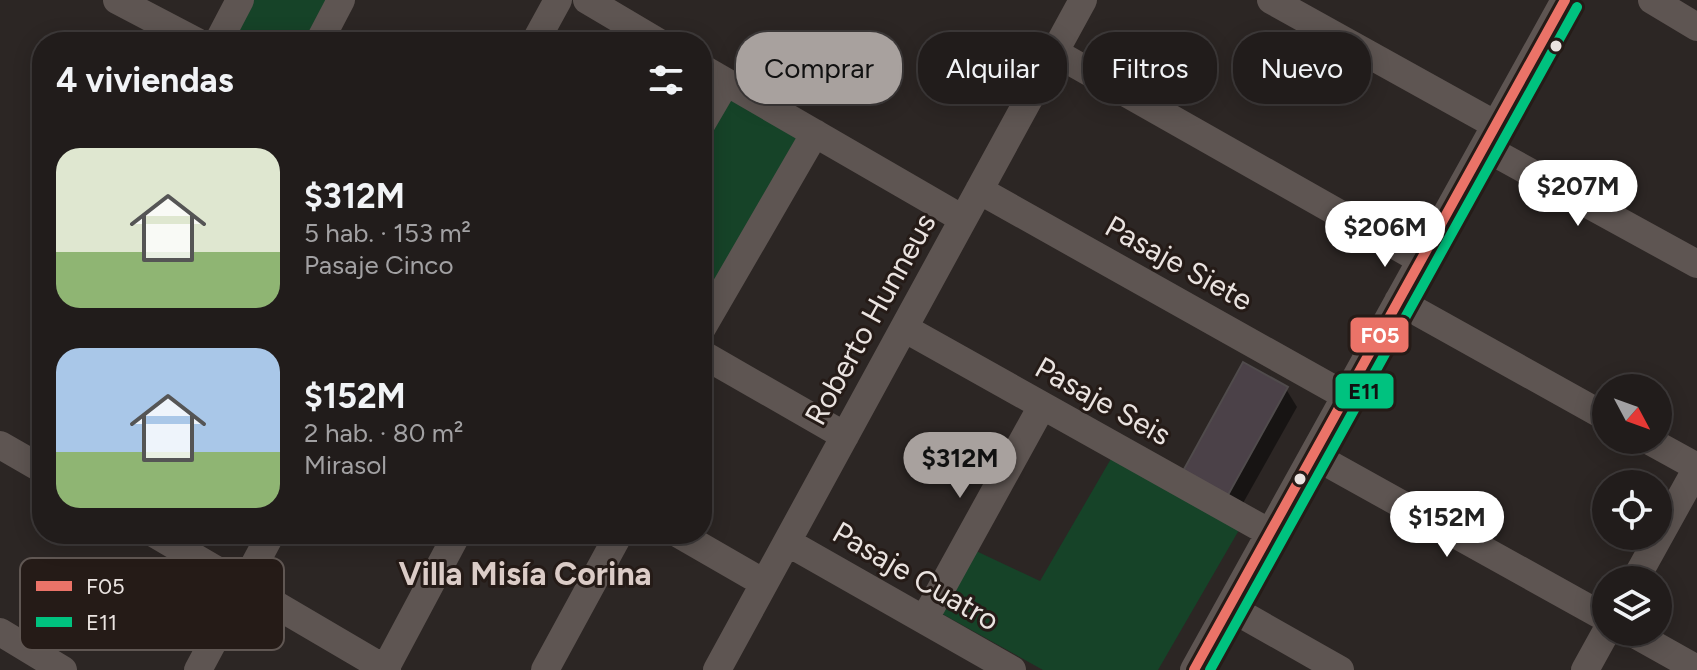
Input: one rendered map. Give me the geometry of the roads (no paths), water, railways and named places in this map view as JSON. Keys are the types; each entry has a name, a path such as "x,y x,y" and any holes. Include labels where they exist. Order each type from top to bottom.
{"street":[{"path":"117,0 178,32"},
{"path":"223,32 240,0"},
{"path":"324,32 341,0"},
{"path":"540,32 558,0"},
{"path":"587,0 641,32"},
{"name":"Roberto Hunneus","path":"1065,32 1083,0"},
{"path":"1271,0 1697,264"},
{"path":"1194,670 1565,0"},
{"path":"1652,0 1697,27"},
{"path":"1067,59 1421,260"},
{"path":"714,75 963,219"},
{"name":"Roberto Hunneus","path":"717,670 1026,104"},
{"path":"712,311 815,133"},
{"name":"Pasaje Siete","path":"979,190 1346,396"},
{"path":"1398,301 1592,409"},
{"name":"Pasaje Seis","path":"904,328 1270,533"},
{"path":"712,360 845,436"},
{"path":"924,620 1042,406"},
{"path":"0,445 32,463"},
{"path":"1643,566 1697,468 1672,454"},
{"path":"1313,455 1592,610"},
{"name":"Pasaje Cuatro","path":"787,542 1012,670"},
{"path":"172,544 196,558"},
{"path":"284,609 386,669 452,544"},
{"path":"545,670 614,544"},
{"path":"696,544 764,583"},
{"path":"1229,607 1340,670"},
{"path":"0,632 20,644"},
{"path":"1585,670 1598,646"},
{"path":"1656,646 1697,669"},
{"path":"30,650 63,670"},
{"path":"198,670 209,650"}],"district":[{"name":"Villa Misía Corina","path":"525,574"}]}
